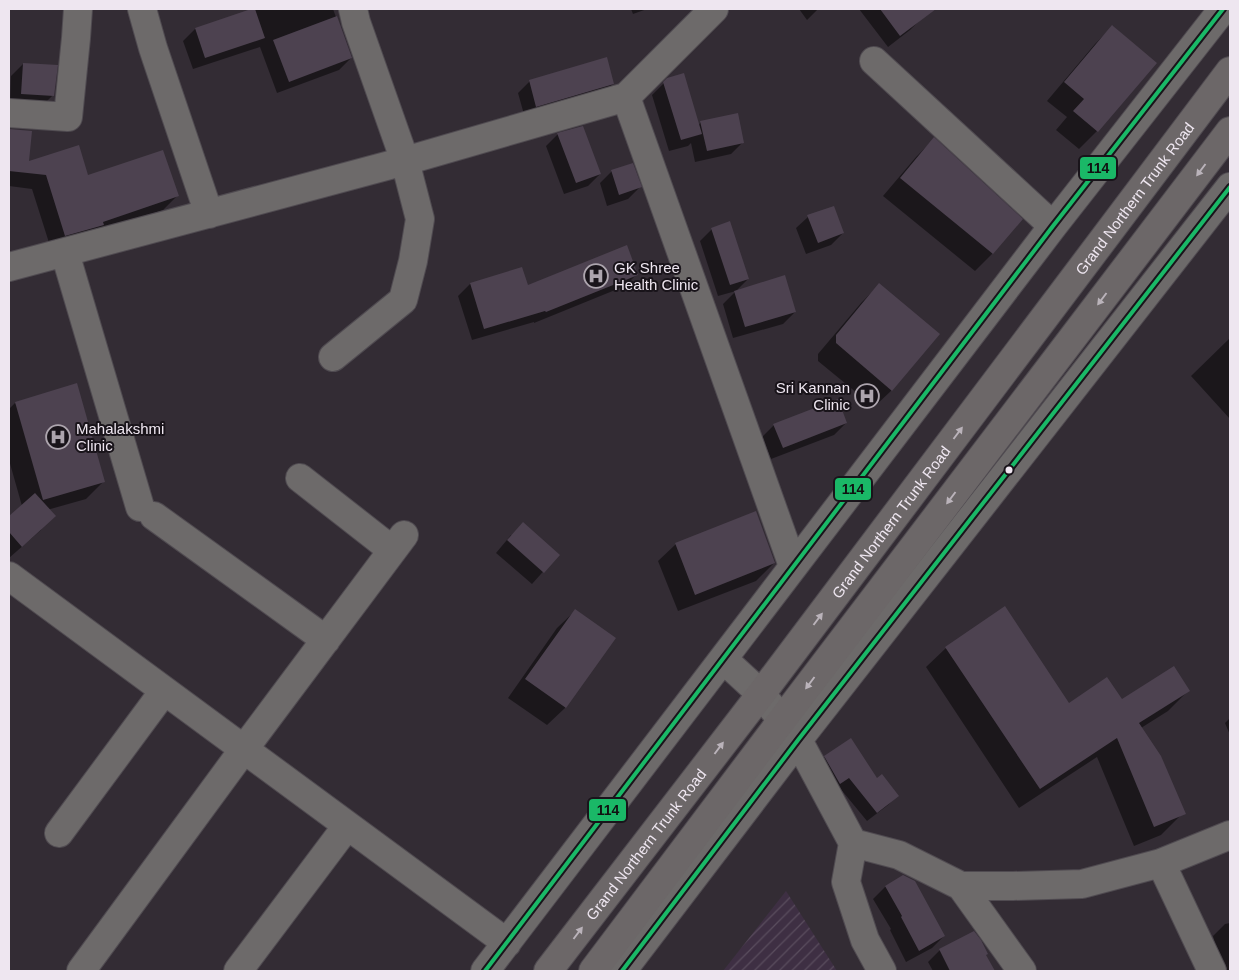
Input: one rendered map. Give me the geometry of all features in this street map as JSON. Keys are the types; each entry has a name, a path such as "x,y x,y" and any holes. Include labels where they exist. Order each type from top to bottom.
{"highway":[{"name":"Grand Northern Trunk Road","path":"548,971 761,694 1230,71"},
{"path":"593,971 790,730 1230,131"}],"street":[{"path":"9,113 68,117 78,9"},
{"path":"142,9 153,48 209,214"},
{"path":"333,358 403,300 413,262 420,220 405,161 356,22 354,9"},
{"path":"9,267 405,161 626,97 714,9"},
{"path":"486,971 1053,226 1223,9"},
{"path":"874,61 1053,226"},
{"path":"626,97 793,566"},
{"path":"622,971 790,730 1230,186"},
{"path":"64,253 147,512 326,640"},
{"path":"81,971 398,543 300,478"},
{"path":"9,576 507,943"},
{"path":"723,659 761,694 790,730 853,843 846,882 865,940 882,971"},
{"path":"59,833 164,691"},
{"path":"238,971 347,826"},
{"path":"853,843 899,855 960,886 1013,886 1082,884 1161,863 1230,835"},
{"path":"1161,863 1212,971"},
{"path":"960,886 1022,971"}],"shaded area":[{"path":"786,891 837,971 723,971"}],"building":[{"path":"255,9 265,38 205,58 195,28"},
{"path":"880,9 936,9 900,36"},
{"path":"337,16 352,58 289,82 273,40"},
{"path":"1112,25 1157,63 1098,132 1073,111 1084,99 1064,82"},
{"path":"607,57 614,84 536,107 529,80"},
{"path":"23,63 58,65 54,96 21,94"},
{"path":"684,73 702,134 681,140 663,82 667,78"},
{"path":"738,113 744,143 707,151 700,121"},
{"path":"583,126 601,174 576,183 557,133"},
{"path":"9,129 32,131 29,161 79,145 88,175 163,150 179,196 103,222 104,225 65,236 46,175 9,171"},
{"path":"934,137 1023,219 993,254 900,178"},
{"path":"633,163 642,187 619,195 611,170"},
{"path":"834,206 844,233 818,243 807,215"},
{"path":"730,221 749,279 730,285 711,228"},
{"path":"627,245 638,275 546,312 484,329 470,283 522,267 528,285"},
{"path":"785,275 796,312 745,327 734,291"},
{"path":"879,283 940,334 892,391 836,343 836,335"},
{"path":"77,383 105,482 43,500 15,402"},
{"path":"838,399 847,423 783,448 773,424"},
{"path":"35,493 56,516 22,547 9,532 9,516"},
{"path":"756,511 775,563 695,595 675,543"},
{"path":"523,522 560,555 544,573 507,540"},
{"path":"1005,606 1069,703 1107,677 1122,699 1174,666 1190,691 1139,723 1161,756 1186,814 1154,827 1117,738 1040,789 945,647"},
{"path":"575,609 616,638 566,708 525,679"},
{"path":"851,738 877,778 882,774 899,796 877,813 849,778 840,784 824,756"},
{"path":"903,875 915,881 945,936 919,951 885,886"},
{"path":"974,931 981,940 988,954 986,955 995,971 950,971 939,949"}],"transit line":[{"name":"114","path":"485,971 1053,226 1223,9"},
{"name":"114","path":"622,971 798,740 1230,187"}],"place":[{"name":"GK Shree Health Clinic","path":"596,276"},
{"name":"Sri Kannan Clinic","path":"867,396"},
{"name":"Mahalakshmi Clinic","path":"58,437"}]}
